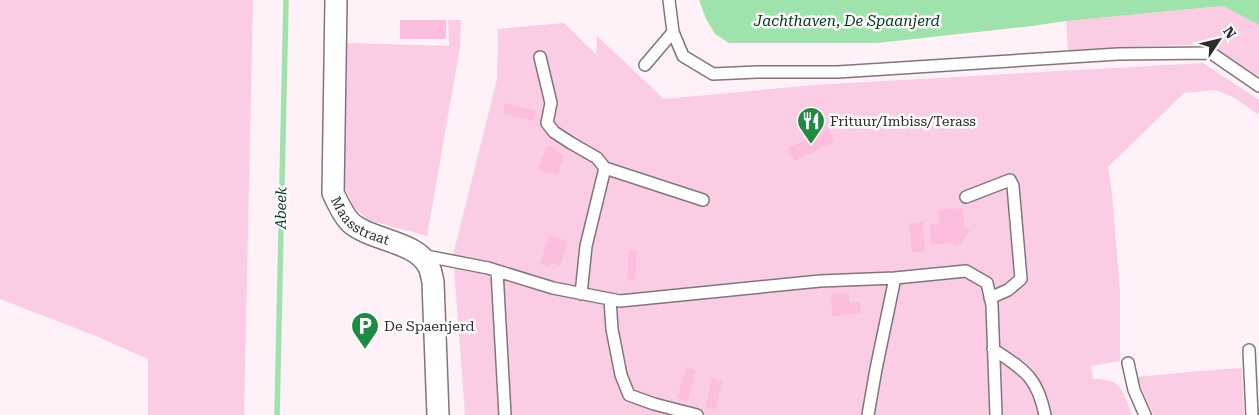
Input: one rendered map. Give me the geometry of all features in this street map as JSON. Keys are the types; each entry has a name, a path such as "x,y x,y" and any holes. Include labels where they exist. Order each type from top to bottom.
{"street":[{"name":"Maasstraat","path":"336,0 333,193 353,225 420,255"},
{"path":"420,255 429,267 433,282 438,415"}],"lane":[{"path":"669,0 673,32 683,56 713,74 838,72 1118,54 1211,53 1259,86"},
{"path":"644,64 673,32"},
{"path":"540,57 551,103 547,123 554,132 597,158 605,168 703,200"},
{"path":"581,294 586,246 605,168"},
{"path":"966,197 1010,180 1014,186 1021,279 1008,290 990,298"},
{"path":"420,255 488,268 553,288 620,300 820,280 895,278 966,272 987,283 992,305 996,415"},
{"path":"497,271 505,415"},
{"path":"868,415 895,278"},
{"path":"610,299 612,329 621,375 629,396 697,415"},
{"path":"993,349 1024,371 1036,386 1045,415"},
{"path":"1249,350 1252,415"},
{"path":"1128,363 1134,390 1145,415"}],"shaded area":[{"path":"0,0 253,0 244,415 148,415 148,359 96,336 0,299"},
{"path":"1223,6 1259,25 1259,79 1206,44 1068,50 1066,21"},
{"path":"448,20 461,20 460,47 427,236 368,220 353,206 344,185 347,43 449,46"},
{"path":"564,23 596,54 597,36 664,99 814,85 1203,63 1259,100 1259,115 1235,98 1216,90 1184,93 1108,167 1120,291 1120,361 1091,366 1093,379 1110,381 1120,388 1132,415 465,415 453,255 497,79 498,29"},
{"path":"1242,368 1244,415 1153,415 1137,377 1211,370"}],"water":[{"name":"Jachthaven, De Spaanjerd","path":"699,0 1259,0 1259,25 1223,6 1066,21 877,43 729,43 715,34 706,19"}],"building":[{"path":"400,20 446,20 446,39 400,39"},
{"path":"505,103 537,111 534,121 503,114"},
{"name":"Frituur/Imbiss/Terass","path":"829,129 835,142 794,161 788,148"},
{"path":"547,145 557,149 556,152 564,155 558,175 550,172 549,174 538,169"},
{"path":"963,208 964,226 970,231 957,247 952,243 931,245 930,224 939,224 938,210"},
{"path":"923,222 925,251 912,252 909,223"},
{"path":"549,235 568,241 560,266 551,263 549,267 540,264"},
{"path":"629,250 637,251 635,280 627,280"},
{"path":"849,293 850,303 860,302 861,313 832,316 831,294"},
{"path":"686,367 696,370 688,401 677,398"},
{"path":"712,378 722,381 716,410 705,407"}],"waterway":[{"name":"Abeek","path":"277,415 286,0"}],"place":[{"name":"Frituur/Imbiss/Terass","path":"811,145"},
{"name":"De Spaenjerd","path":"365,350"}]}
